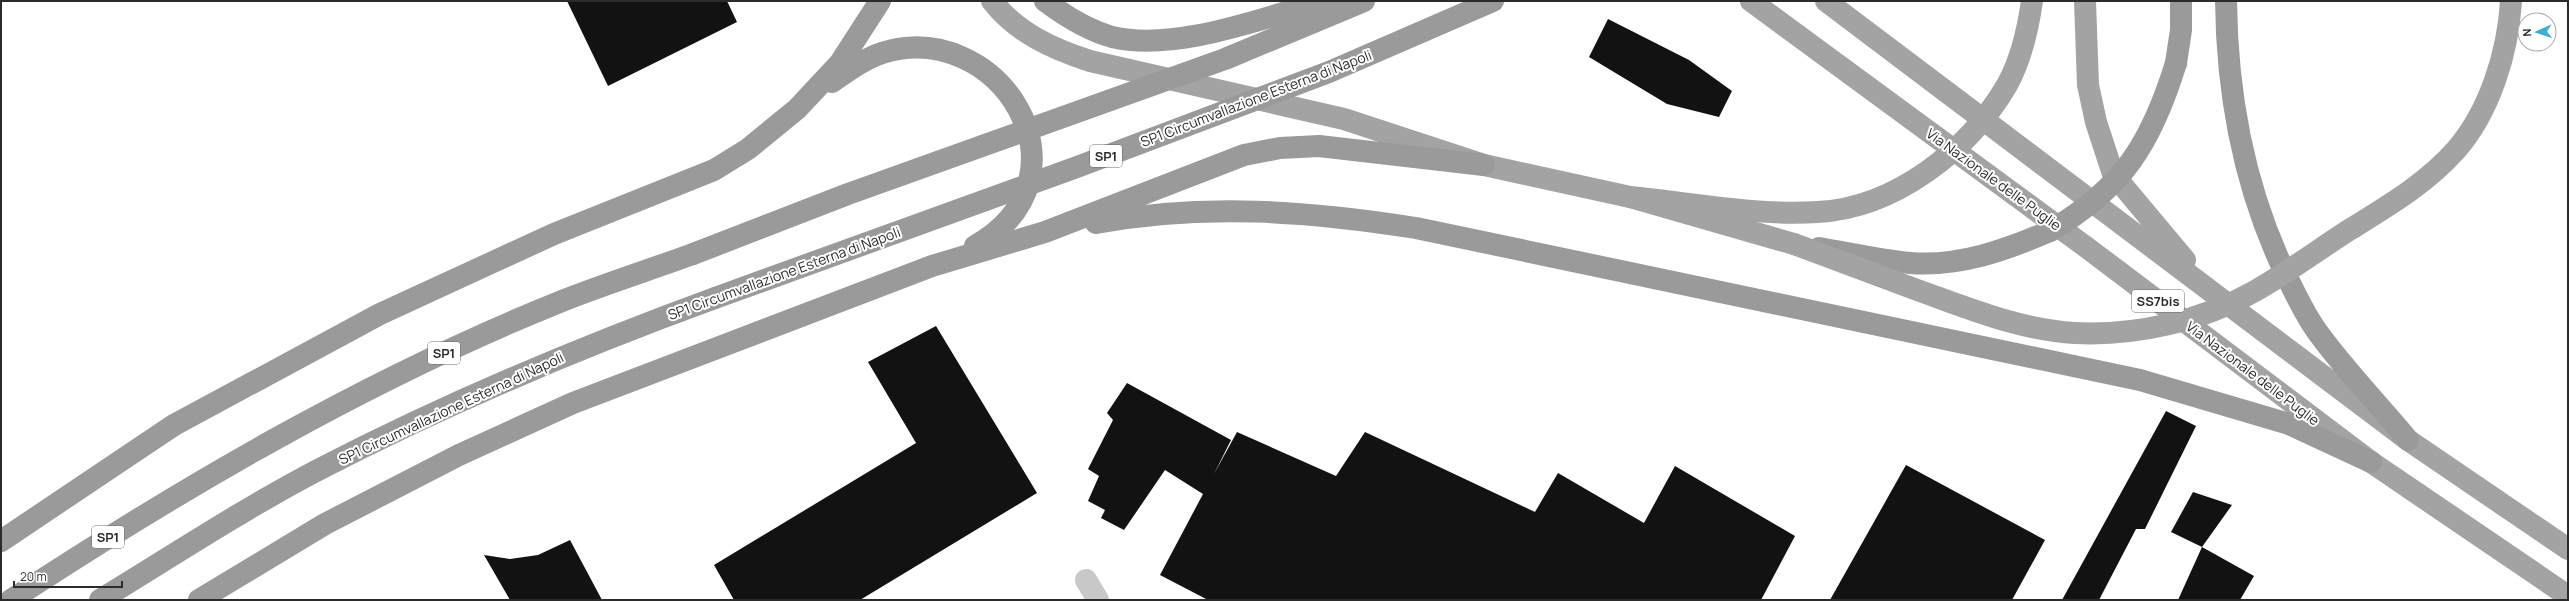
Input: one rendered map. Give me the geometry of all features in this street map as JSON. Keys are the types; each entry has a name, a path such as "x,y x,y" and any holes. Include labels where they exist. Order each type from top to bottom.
{"highway":[{"path":"797,108 840,63 880,1"},
{"path":"1045,1 1085,27 1112,37 1147,41 1185,38 1324,1"},
{"name":"SP1","path":"10,600 135,520 292,430 388,380 563,301 693,254 848,194 1225,59 1364,1"},
{"name":"SP1 Circumvallazione Esterna di Napoli","path":"100,600 230,518 317,471 494,385 598,341 1077,167 1329,72 1493,1"},
{"path":"1794,244 1911,263 1947,262 1983,256 2012,248 2050,231 2081,213 2128,168 2157,116 2176,64 2181,30 2181,1"},
{"path":"2226,7 2229,68 2236,120 2248,173 2273,249 2297,298 2318,333 2408,440"},
{"path":"1,541 174,425 380,314 479,267 554,234 714,170 748,149 797,108 853,67 882,53 907,49 935,49 959,56 981,67 1000,86 1026,125 1032,148 1031,174 1023,200 1012,217 992,236 932,266"},
{"path":"199,600 325,524 474,448 602,392 932,266 1045,232 1244,155 1280,148 1319,146 1484,165"},
{"path":"1045,232 1122,218 1223,210 1285,212 1342,217 1416,228 2140,380 2289,424 2371,462"}],"main road":[{"path":"992,1 1021,29 1057,50 1083,59 1344,119 1484,165 1630,197 1794,244 1965,308 2041,329 2076,333 2114,332 2150,328 2188,319 2219,308 2255,291 2405,195 2456,149 2476,120 2492,87 2504,48 2511,1"},
{"name":"Via Nazionale delle Puglie","path":"1751,1 2086,247 2371,462 2568,596"},
{"name":"SS7bis","path":"1826,1 2209,288 2408,440 2568,549"},
{"path":"1630,197 1778,212 1819,212 1888,194 1916,179 1946,157 1970,136 1989,112 2008,84 2021,51 2032,1"},
{"path":"2085,1 2088,85 2096,122 2114,174 2209,288"}],"street":[{"path":"1086,580 1098,600"}],"building":[{"path":"567,1 727,1 737,22 608,86"},
{"path":"1608,19 1689,60 1732,91 1719,117 1667,104 1589,57"},
{"path":"936,326 1037,493 860,600 734,600 714,565 916,443 868,362"},
{"path":"1127,383 1231,440 1214,474 1237,432 1336,476 1365,432 1535,512 1558,473 1644,523 1675,466 1795,536 1761,600 1208,600 1160,575 1203,494 1165,470 1124,530 1101,518 1105,510 1088,501 1099,476 1088,469 1113,420 1107,413"},
{"path":"2166,411 2196,426 2145,529 2136,529 2099,600 2062,600"},
{"path":"1906,465 2045,540 2012,600 1830,600"},
{"path":"2193,492 2232,505 2202,547 2171,532"},
{"path":"570,540 602,600 510,600 484,555 510,559 538,555"},
{"path":"2202,547 2254,576 2240,600 2178,600"}]}
